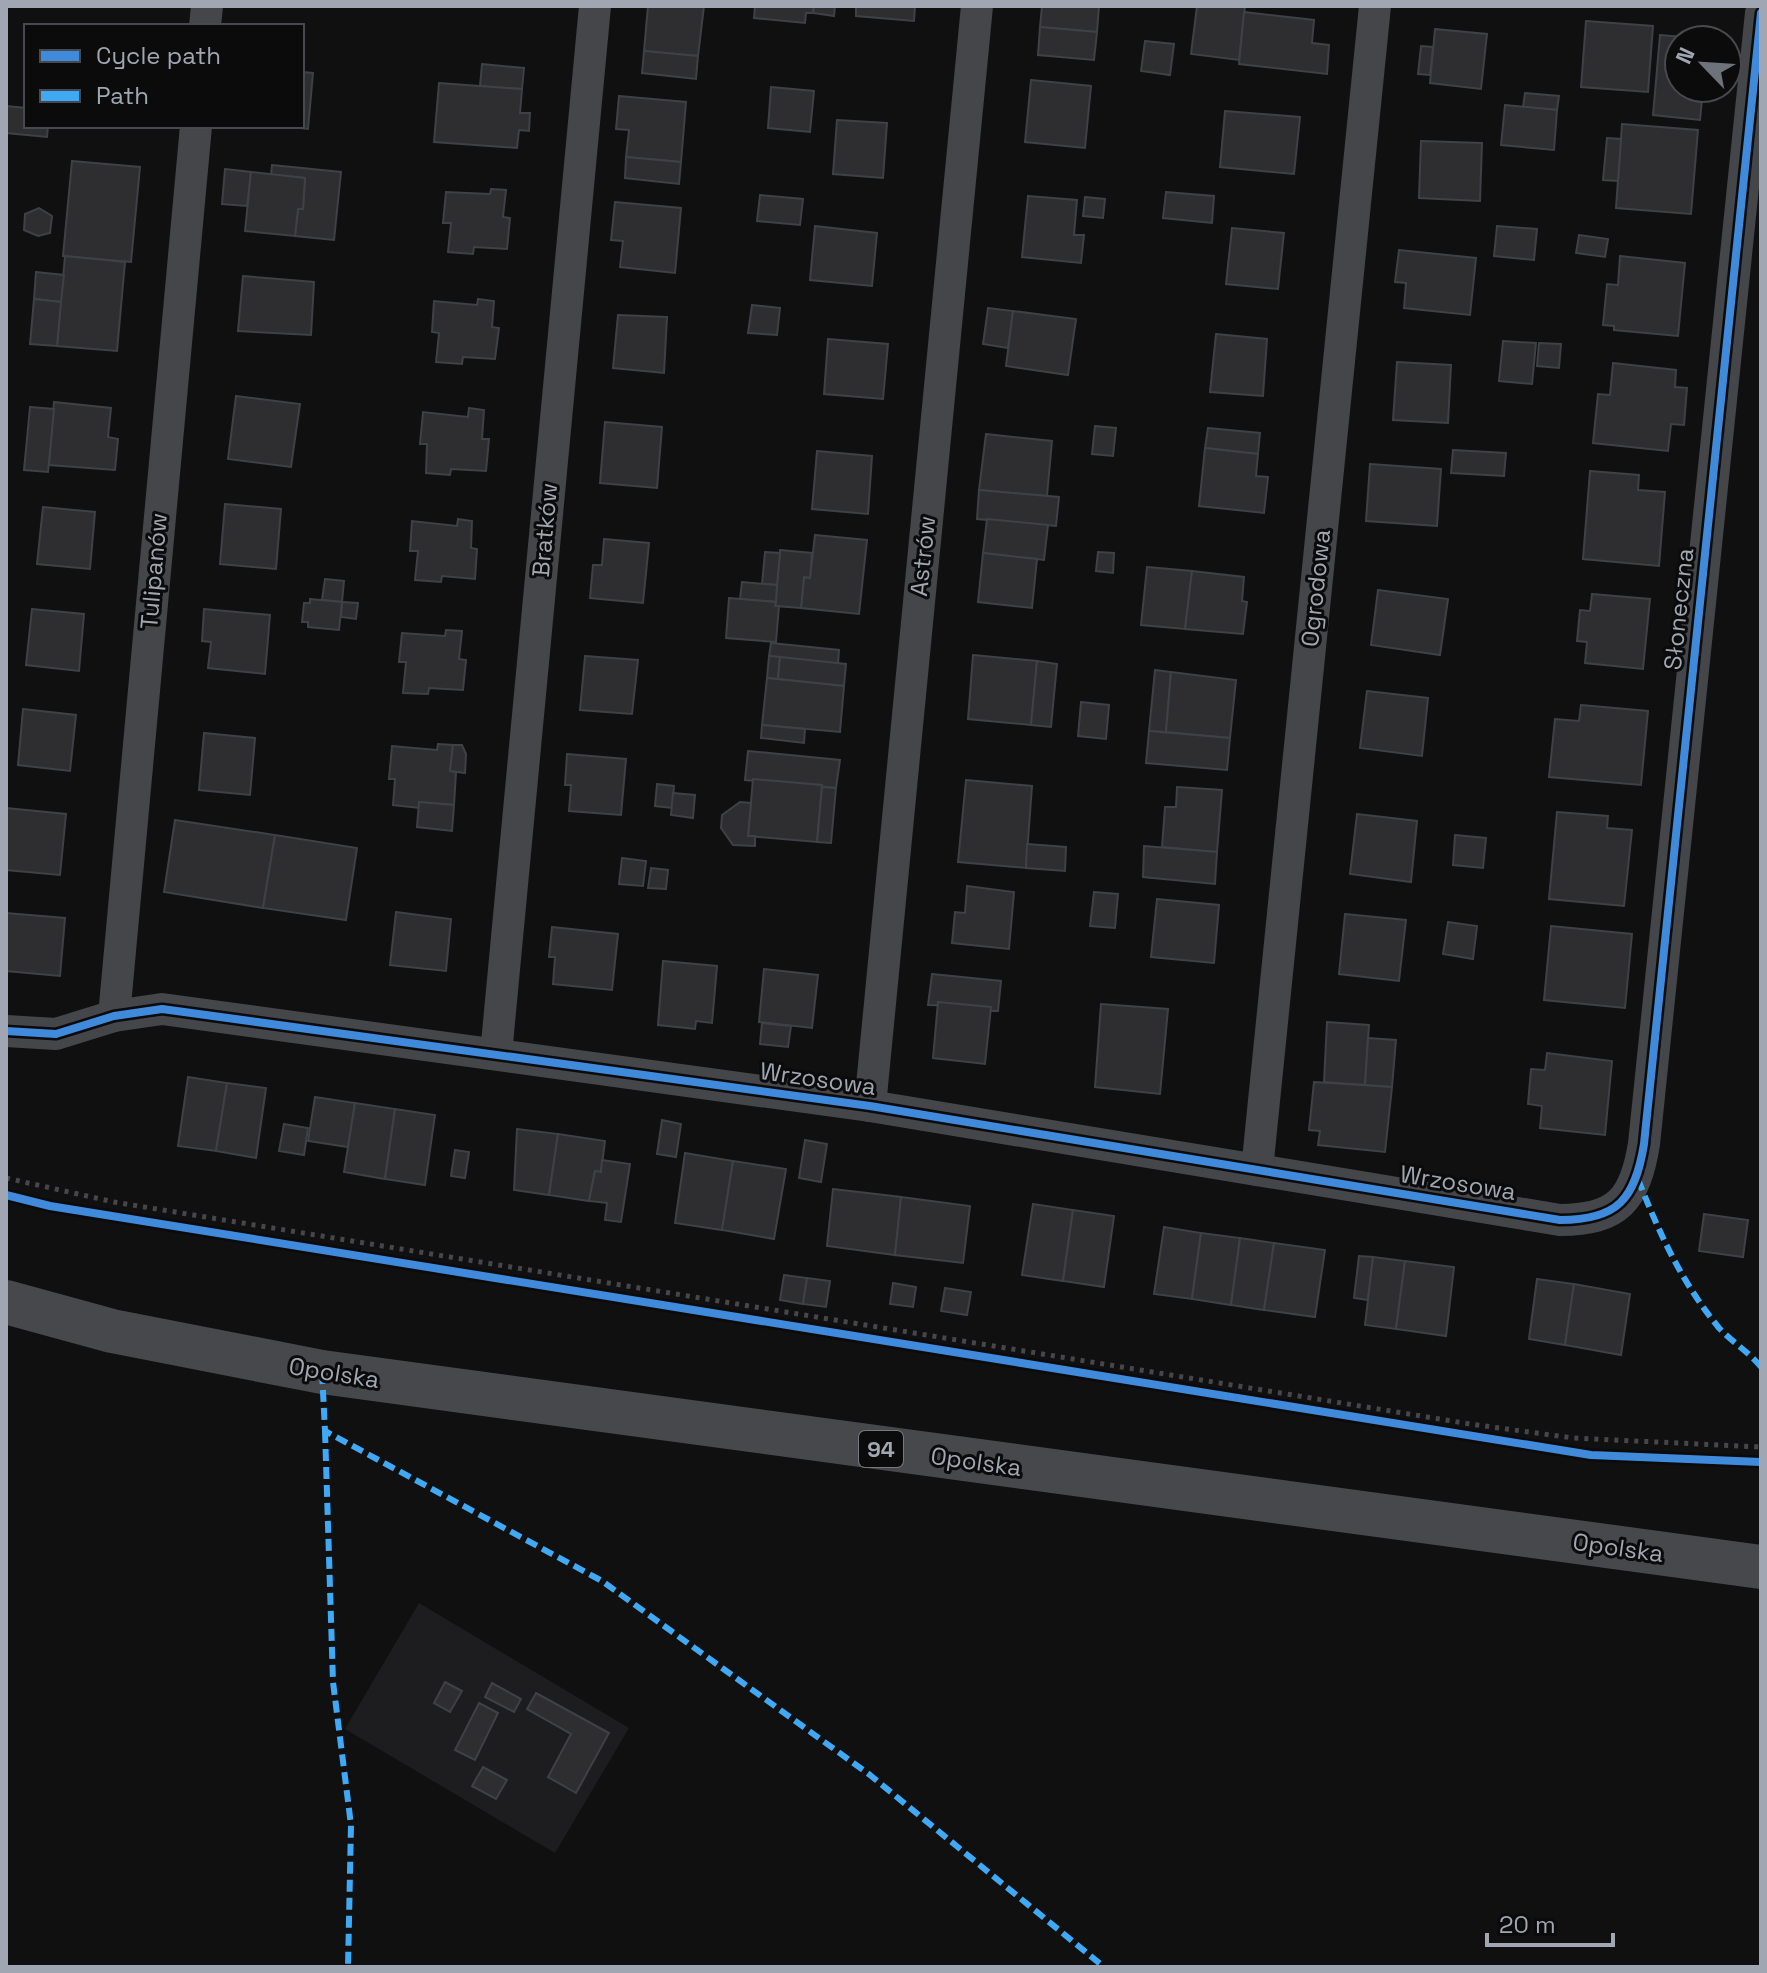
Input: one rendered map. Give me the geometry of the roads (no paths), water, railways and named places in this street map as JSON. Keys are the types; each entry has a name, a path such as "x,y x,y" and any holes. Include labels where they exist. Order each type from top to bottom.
{"main road":[{"name":"Opolska","path":"6,1302 112,1331 322,1372 1761,1567"}],"street":[{"name":"Bratków","path":"496,1054 595,6"},
{"name":"Astrów","path":"870,1106 977,6"},
{"name":"Ogrodowa","path":"1257,1170 1375,6"},
{"name":"Słoneczna","path":"1620,1205 1638,1179 1644,1144 1761,13"},
{"name":"Tulipanów","path":"114,1016 196,128"},
{"name":"Wrzosowa","path":"6,1031 56,1034 114,1016 162,1009 870,1106 1560,1220 1591,1220 1620,1205"}]}
